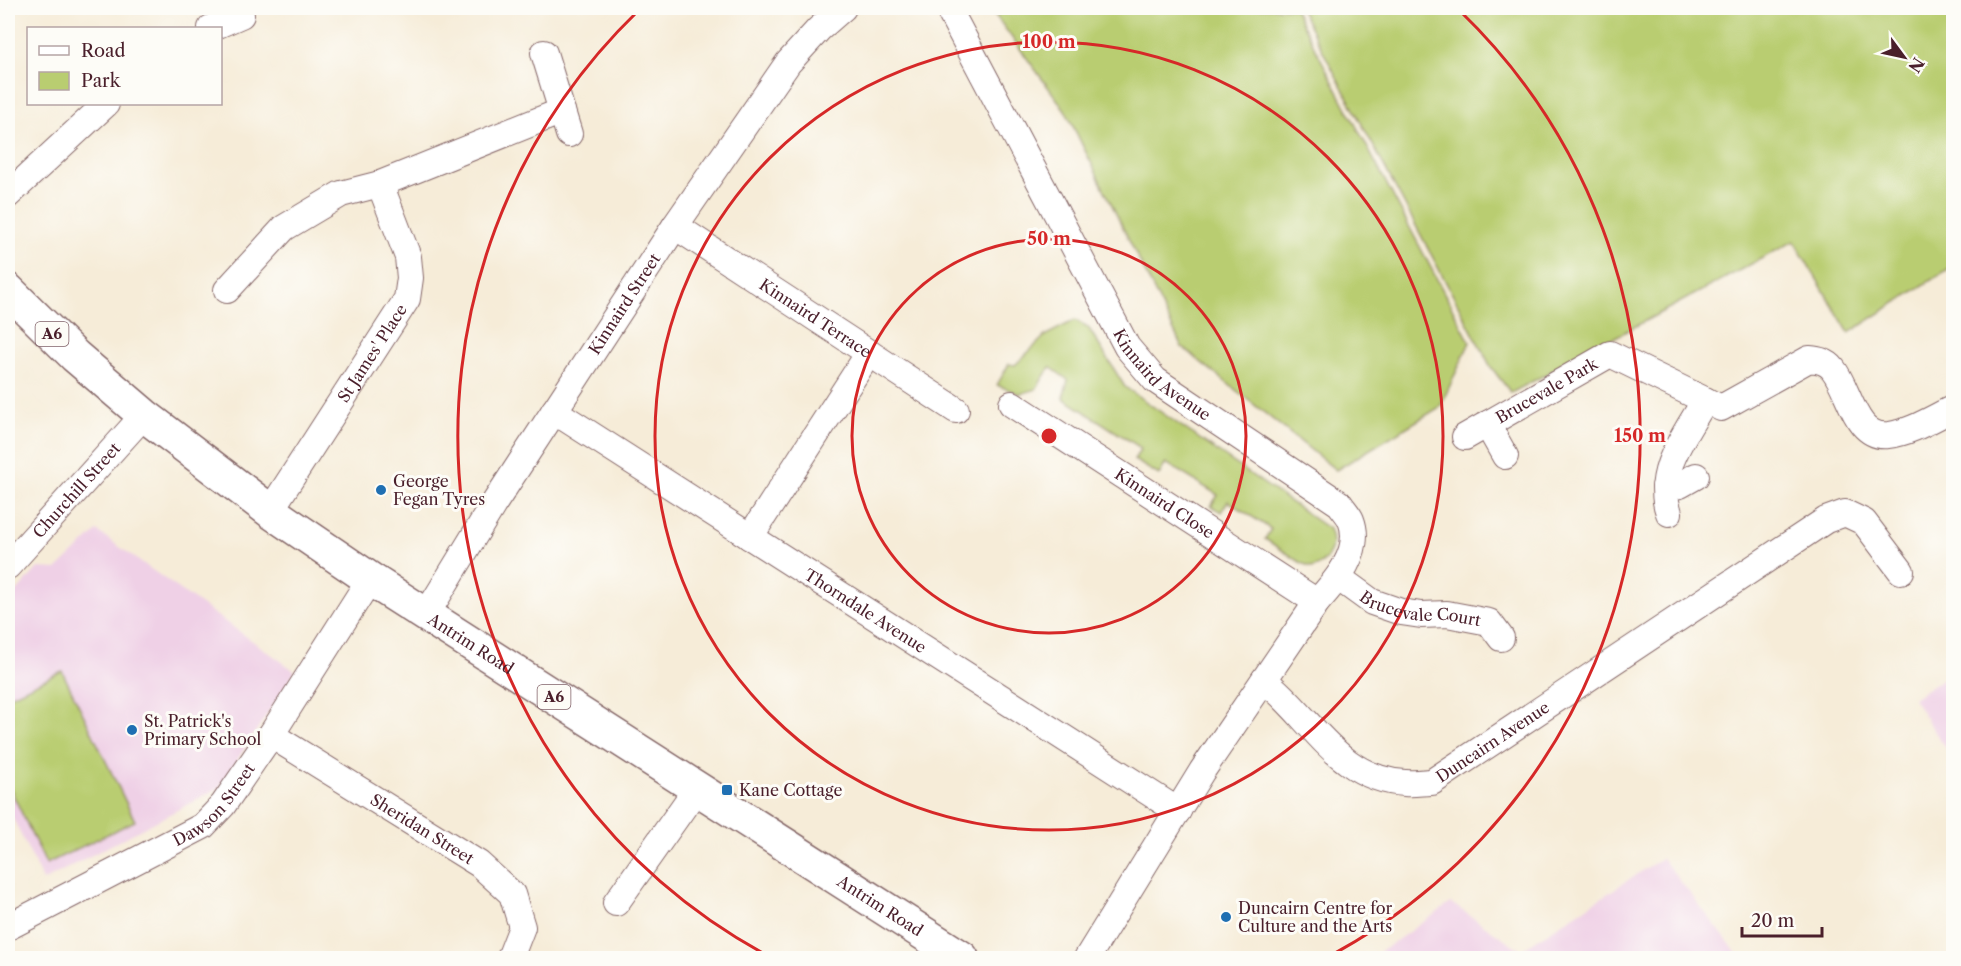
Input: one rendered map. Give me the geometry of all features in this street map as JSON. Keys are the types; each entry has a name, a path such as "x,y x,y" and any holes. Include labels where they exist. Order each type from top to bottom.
{"main road":[{"name":"Antrim Road","path":"8,290 75,356 144,415 270,510 370,579 962,958"}],"street":[{"name":"Kinnaird Street","path":"426,615 554,411 675,225 788,63 819,29 843,8"},
{"name":"Kinnaird Avenue","path":"948,8 1127,347 1155,380 1340,504 1351,520 1353,548 1339,578 1317,602 1264,680"},
{"path":"213,27 241,15"},
{"path":"227,290 284,228 341,194 380,184 565,122 544,53"},
{"path":"8,195 105,105"},
{"name":"St James' Place","path":"270,510 407,298 410,278 408,257 380,184"},
{"name":"Kinnaird Terrace","path":"675,225 956,410"},
{"path":"750,537 870,353"},
{"name":"Brucevale Park","path":"1505,456 1476,430 1610,354 1721,408 1809,359 1821,360 1833,368 1862,425 1873,433 1887,436 1905,432 1953,408"},
{"path":"1669,513 1665,502 1668,466 1706,400"},
{"name":"Kinnaird Close","path":"1012,404 1317,602"},
{"name":"Thorndale Avenue","path":"554,411 1178,811"},
{"name":"Churchill Street","path":"8,566 144,415"},
{"path":"1665,487 1680,485 1696,476"},
{"name":"Duncairn Avenue","path":"1264,680 1286,699 1331,749 1350,766 1380,778 1404,783 1432,782 1826,520 1845,513 1864,522 1901,571"},
{"name":"Brucevale Court","path":"1339,578 1372,602 1401,612 1421,615 1447,614 1489,622 1502,638"},
{"name":"Dawson Street","path":"8,927 203,826 223,805 271,735 370,579"},
{"path":"1087,958 1202,771 1264,680"},
{"name":"Sheridan Street","path":"271,735 479,864 512,894 522,927 510,958"},
{"path":"616,903 697,788"}],"shaded area":[{"name":"St. Patrick's Primary School","path":"97,531 295,671 219,788 43,881 8,808 8,602 38,568 57,569"},
{"path":"1953,672 1953,760 1913,698"},
{"path":"1662,858 1741,958 1371,958 1451,903 1521,950"}],"green space":[{"path":"990,8 1294,8 1470,342 1440,407 1336,470 1182,347 1065,110"},
{"path":"1300,8 1953,8 1953,266 1849,333 1794,241 1511,393 1491,367"},
{"path":"1075,320 1088,327 1125,387 1329,529 1332,541 1327,558 1312,568 1300,562 1265,539 1271,529 1228,501 1221,512 1211,506 1218,495 1166,463 1159,475 1134,460 1141,448 1063,398 1068,380 1050,367 1036,389 1020,394 997,385 1009,364 1015,365 1046,335"},
{"path":"62,671 135,821 46,864 8,784 8,697"}],"place":[{"name":"George Fegan Tyres","path":"381,490"},
{"name":"St. Patrick's Primary School","path":"132,730"},
{"name":"Kane Cottage","path":"727,790"},
{"name":"Duncairn Centre for Culture and the Arts","path":"1226,917"}]}
